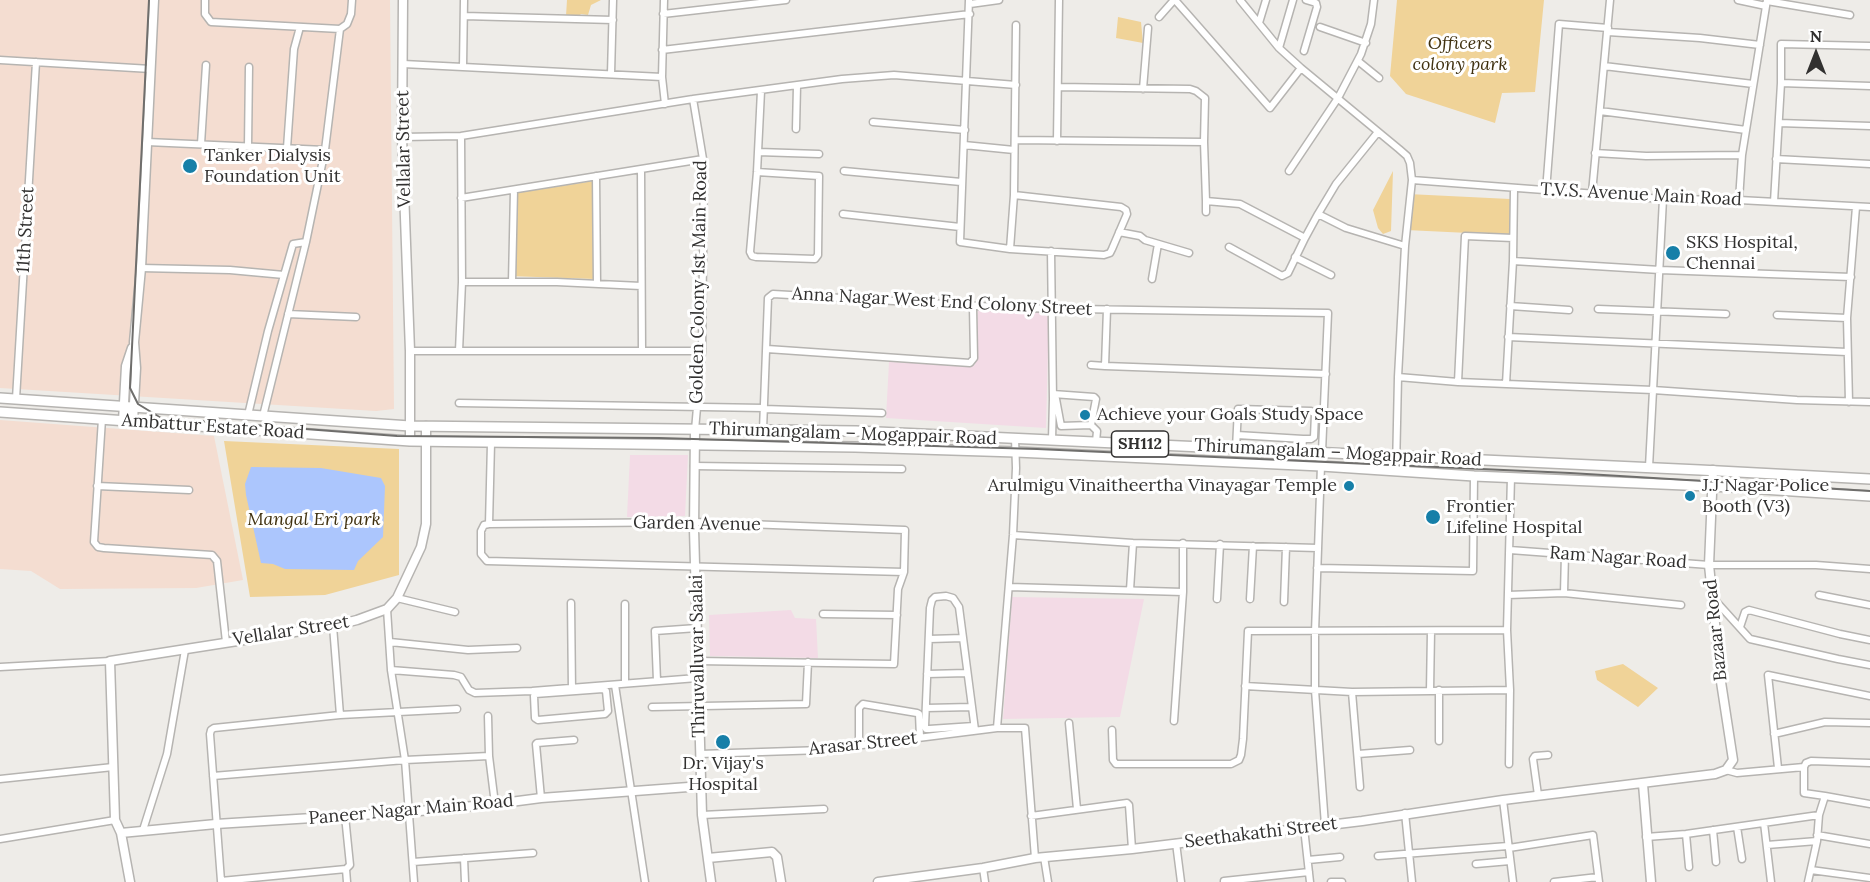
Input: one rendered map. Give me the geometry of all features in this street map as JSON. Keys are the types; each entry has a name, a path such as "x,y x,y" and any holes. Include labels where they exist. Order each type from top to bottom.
{"main road":[{"name":"Ambattur Estate Road","path":"0,398 410,426"},
{"name":"Ambattur Estate Road","path":"0,412 426,441"},
{"name":"Thirumangalam – Mogappair Road","path":"410,426 856,431 1870,479"},
{"name":"Thirumangalam – Mogappair Road","path":"426,441 855,447 1016,452 1713,486 1870,496"}],"street":[{"path":"128,421 134,407 136,368 134,342 141,268 154,0"},
{"path":"205,0 205,15 211,22 340,29 347,24 351,15 352,0"},
{"name":"Vellalar Street","path":"403,0 402,137 410,351 410,441"},
{"path":"464,0 464,67"},
{"path":"611,74 613,0"},
{"path":"664,0 662,50 666,104"},
{"path":"663,14 741,3 786,0"},
{"path":"999,0 970,2 960,242 1010,249 1104,255 1110,253 1127,214 1126,210 1121,207 1014,195"},
{"path":"1057,141 1059,0"},
{"path":"1159,17 1174,0 1270,108 1301,68"},
{"path":"1240,0 1279,48 1407,156 1410,164 1412,180 1405,246 1396,470"},
{"path":"1259,24 1266,0"},
{"path":"1279,48 1293,0"},
{"path":"1304,51 1317,7 1316,3 1306,0"},
{"path":"1289,171 1338,98 1358,61 1366,43 1374,0"},
{"path":"1592,194 1610,0"},
{"path":"1738,0 1767,2 1850,15"},
{"path":"1739,200 1742,155 1767,2"},
{"path":"662,50 970,14"},
{"path":"464,16 613,20"},
{"path":"1546,191 1559,24 1760,45"},
{"path":"1010,249 1014,195 1016,25"},
{"path":"287,148 294,49 300,27"},
{"path":"1320,27 1366,43"},
{"path":"1143,89 1148,28"},
{"path":"263,416 306,242 325,150 340,29"},
{"path":"1774,202 1781,44 1870,46"},
{"path":"0,60 151,69"},
{"path":"1358,61 1379,78"},
{"name":"11th Street","path":"16,399 36,62"},
{"path":"403,64 663,77"},
{"path":"201,144 206,65"},
{"path":"1604,66 1753,84"},
{"path":"248,146 249,67"},
{"path":"402,137 461,136 693,99 894,75 1016,86"},
{"path":"1781,83 1870,86"},
{"path":"796,129 797,86"},
{"path":"1059,87 1190,89 1200,93 1205,98 1206,212"},
{"path":"757,172 819,176 817,258 813,260 756,257 750,252 761,91"},
{"name":"Golden Colony 1st Main Road","path":"693,99 704,165 702,351 695,430"},
{"path":"1600,111 1746,130"},
{"path":"873,122 965,130"},
{"path":"1779,123 1870,126"},
{"path":"1229,247 1282,276 1287,273 1335,184 1378,132"},
{"path":"459,351 462,282 461,136"},
{"path":"1015,140 1204,142"},
{"path":"147,142 325,150"},
{"path":"964,145 1014,150"},
{"path":"758,152 819,154"},
{"path":"1595,153 1646,156 1742,155"},
{"path":"461,198 703,159"},
{"path":"1776,159 1870,164"},
{"path":"641,169 642,351"},
{"path":"844,171 962,182"},
{"path":"596,176 597,284"},
{"name":"T.V.S. Avenue Main Road","path":"1412,180 1664,199 1739,200 1870,207"},
{"path":"1506,384 1513,261 1514,189"},
{"path":"512,282 514,190"},
{"path":"1649,467 1664,199"},
{"path":"1206,201 1240,204 1305,238"},
{"path":"1849,402 1846,318 1856,207"},
{"path":"843,214 960,227"},
{"path":"1318,214 1346,228 1405,246"},
{"path":"1119,232 1140,236 1145,240 1189,253"},
{"path":"1458,382 1465,236 1513,238"},
{"path":"248,415 268,331 293,244 306,242"},
{"path":"1152,279 1158,244"},
{"path":"1051,251 1054,394 1052,440"},
{"path":"1296,256 1331,275"},
{"path":"1513,261 1660,270 1851,277"},
{"path":"141,268 230,270 284,275"},
{"path":"462,282 641,286"},
{"name":"Anna Nagar West End Colony Street","path":"764,430 768,298 773,294 974,307 1328,312 1322,452"},
{"path":"1510,306 1569,310"},
{"path":"767,349 970,363 974,358 974,307"},
{"name":"Anna Nagar West End Colony Street","path":"1105,366 1107,309"},
{"path":"1598,309 1726,314"},
{"path":"288,314 356,317"},
{"path":"1777,315 1846,318"},
{"path":"1508,337 1847,352"},
{"path":"128,421 124,406 126,366 134,342"},
{"path":"410,351 702,351"},
{"path":"1091,366 1326,374"},
{"path":"1398,377 1458,382 1870,402"},
{"path":"1054,394 1094,397 1096,399 1091,425"},
{"path":"1054,394 1061,426 1091,425 1097,431 1096,442"},
{"path":"459,403 764,408 882,413"},
{"path":"1236,448 1238,409 1311,411 1315,414 1313,439 1237,435"},
{"path":"102,419 94,542 98,546 205,554 215,557 226,642"},
{"name":"Vellalar Street","path":"0,667 110,661 185,650 333,626 387,609 397,598 421,547 426,524 426,426"},
{"name":"Thiruvalluvar Saalai","path":"695,430 697,678 702,815 711,882"},
{"path":"997,728 1013,536 1015,438"},
{"path":"1302,452 1303,439"},
{"path":"491,442 489,524 484,525 482,531 481,554 487,561 904,572 898,589 894,664 697,661"},
{"path":"694,466 902,469"},
{"path":"1321,466 1315,690 1325,825"},
{"name":"Bazaar Road","path":"1713,470 1709,565 1721,682 1733,760 1726,770"},
{"path":"1317,568 1473,571 1474,476"},
{"path":"1509,764 1507,630 1511,477"},
{"path":"97,486 189,490"},
{"name":"Garden Avenue","path":"489,524 694,522 905,530 904,572"},
{"path":"1013,536 1133,543 1318,548"},
{"path":"1130,590 1133,543"},
{"path":"1174,721 1183,592 1183,543"},
{"path":"1216,599 1220,544"},
{"path":"1250,599 1253,546"},
{"path":"1284,602 1286,547"},
{"name":"Ram Nagar Road","path":"1510,550 1709,565 1816,565 1870,569"},
{"path":"1564,593 1565,554"},
{"path":"1009,587 1183,592"},
{"path":"1508,595 1564,593 1681,605"},
{"path":"1819,595 1870,605"},
{"path":"946,596 957,602 963,638 974,728 926,729 929,639 932,600 935,597 946,596"},
{"path":"397,598 455,612"},
{"path":"1713,598 1750,639 1870,665"},
{"path":"571,603 572,690"},
{"path":"625,604 625,683"},
{"path":"387,609 392,670 405,760 414,882"},
{"path":"1740,627 1745,612 1751,610 1840,634 1870,639"},
{"path":"823,614 897,615"},
{"path":"333,626 340,715"},
{"path":"657,681 655,631 697,628"},
{"path":"1112,730 1113,760 1116,764 1231,764 1239,760 1248,631 1507,630"},
{"path":"1430,691 1431,631"},
{"path":"929,639 963,638"},
{"path":"390,642 468,650 517,648"},
{"path":"143,830 167,754 185,650"},
{"path":"110,661 115,820 121,833 130,882"},
{"path":"652,707 806,704 808,662"},
{"path":"392,670 454,675 461,677 469,690 475,693 572,690 605,689 608,711 605,714 536,719 534,695 572,690 615,685 625,683 697,678"},
{"path":"927,674 967,673"},
{"path":"1778,768 1768,675 1870,696"},
{"path":"615,685 645,882"},
{"path":"1245,686 1352,692 1509,690"},
{"path":"1439,690 1439,741"},
{"path":"1352,692 1360,788"},
{"path":"607,703 617,702"},
{"path":"859,745 859,708 863,704 919,714 920,737"},
{"path":"926,708 972,707"},
{"path":"345,816 350,865 346,869 218,881 210,734 214,728 340,715 457,709"},
{"path":"488,716 489,756 495,804"},
{"path":"1774,734 1825,722 1870,723"},
{"path":"1069,723 1077,809"},
{"name":"Arasar Street","path":"700,754 823,750 974,728 1025,728 1031,816"},
{"path":"541,798 537,743 574,740"},
{"path":"1358,754 1410,750"},
{"path":"213,776 405,760 489,756"},
{"path":"1538,795 1533,759 1534,756 1548,756"},
{"path":"1870,763 1811,761 1804,767 1804,793 1870,804"},
{"path":"0,779 113,767"},
{"path":"1726,770 1737,773 1804,767"},
{"name":"Seethakathi Street","path":"878,882 943,878 1040,858 1304,828 1538,795 1643,784 1715,774 1726,770"},
{"path":"1643,784 1651,882"},
{"name":"Paneer Nagar Main Road","path":"121,833 216,824 409,812 541,798 702,786"},
{"path":"1808,882 1819,815 1825,796"},
{"path":"1503,800 1513,882"},
{"path":"1048,882 1031,816 1127,803 1132,849"},
{"path":"702,815 824,809"},
{"path":"1405,813 1412,882"},
{"path":"1646,837 1686,834 1819,815"},
{"path":"0,839 115,820"},
{"path":"1764,823 1771,882"},
{"path":"1737,826 1742,858"},
{"path":"1304,828 1310,882"},
{"path":"1713,830 1716,862"},
{"path":"1686,834 1689,867"},
{"path":"1378,856 1509,847 1593,836 1599,880 1554,882"},
{"path":"1767,845 1817,838 1870,844"},
{"path":"1176,843 1181,882"},
{"path":"708,858 772,852 777,857 781,882"},
{"path":"413,862 533,853"},
{"path":"1308,860 1340,857"},
{"path":"464,858 465,882"},
{"path":"1476,864 1510,861"},
{"path":"983,868 985,882"},
{"path":"346,869 347,882"},
{"path":"1811,870 1870,878"},
{"path":"1224,882 1224,880 1309,872"},
{"path":"273,876 279,882"},
{"path":"1330,882 1342,882"}],"shaded area":[{"path":"0,0 390,0 394,409 376,411 0,388"},
{"path":"978,309 1049,311 1046,428 886,418 889,362 975,365"},
{"path":"0,420 214,436 243,580 196,588 60,589 31,571 0,569"},
{"path":"630,455 688,455 685,516 627,517"},
{"path":"1012,597 1144,599 1120,717 1003,719"},
{"path":"791,610 795,618 816,619 818,658 710,656 709,615"}],"green space":[{"path":"567,0 601,0 591,5 588,15 581,14 578,17 566,16"},
{"name":"Officers colony park","path":"1397,0 1544,0 1535,92 1502,93 1495,123 1406,94 1390,76"},
{"path":"1118,17 1141,22 1143,43 1116,38"},
{"path":"1393,171 1391,231 1383,234 1378,228 1373,210"},
{"path":"594,181 595,279 508,276 515,193"},
{"path":"1408,194 1510,199 1510,235 1406,230"},
{"name":"Mangal Eri park","path":"224,441 399,449 399,575 325,595 250,597"},
{"path":"1623,664 1658,688 1638,707 1597,680 1595,671"}],"water":[{"path":"251,467 321,468 381,478 385,486 383,537 358,561 354,570 285,569 273,564 261,563 246,495 245,484"}],"railway":[{"path":"149,0 130,388 138,404 161,418 397,436 659,438 1037,449 1570,473 1870,491"}],"place":[{"name":"Tanker Dialysis Foundation Unit","path":"190,166"},
{"name":"SKS Hospital, Chennai","path":"1673,253"},
{"name":"Achieve your Goals Study Space","path":"1085,415"},
{"name":"Arulmigu Vinaitheertha Vinayagar Temple","path":"1349,486"},
{"name":"J.J Nagar Police Booth (V3)","path":"1690,496"},
{"name":"Frontier Lifeline Hospital","path":"1433,517"},
{"name":"Dr. Vijay's Hospital","path":"723,742"}]}
